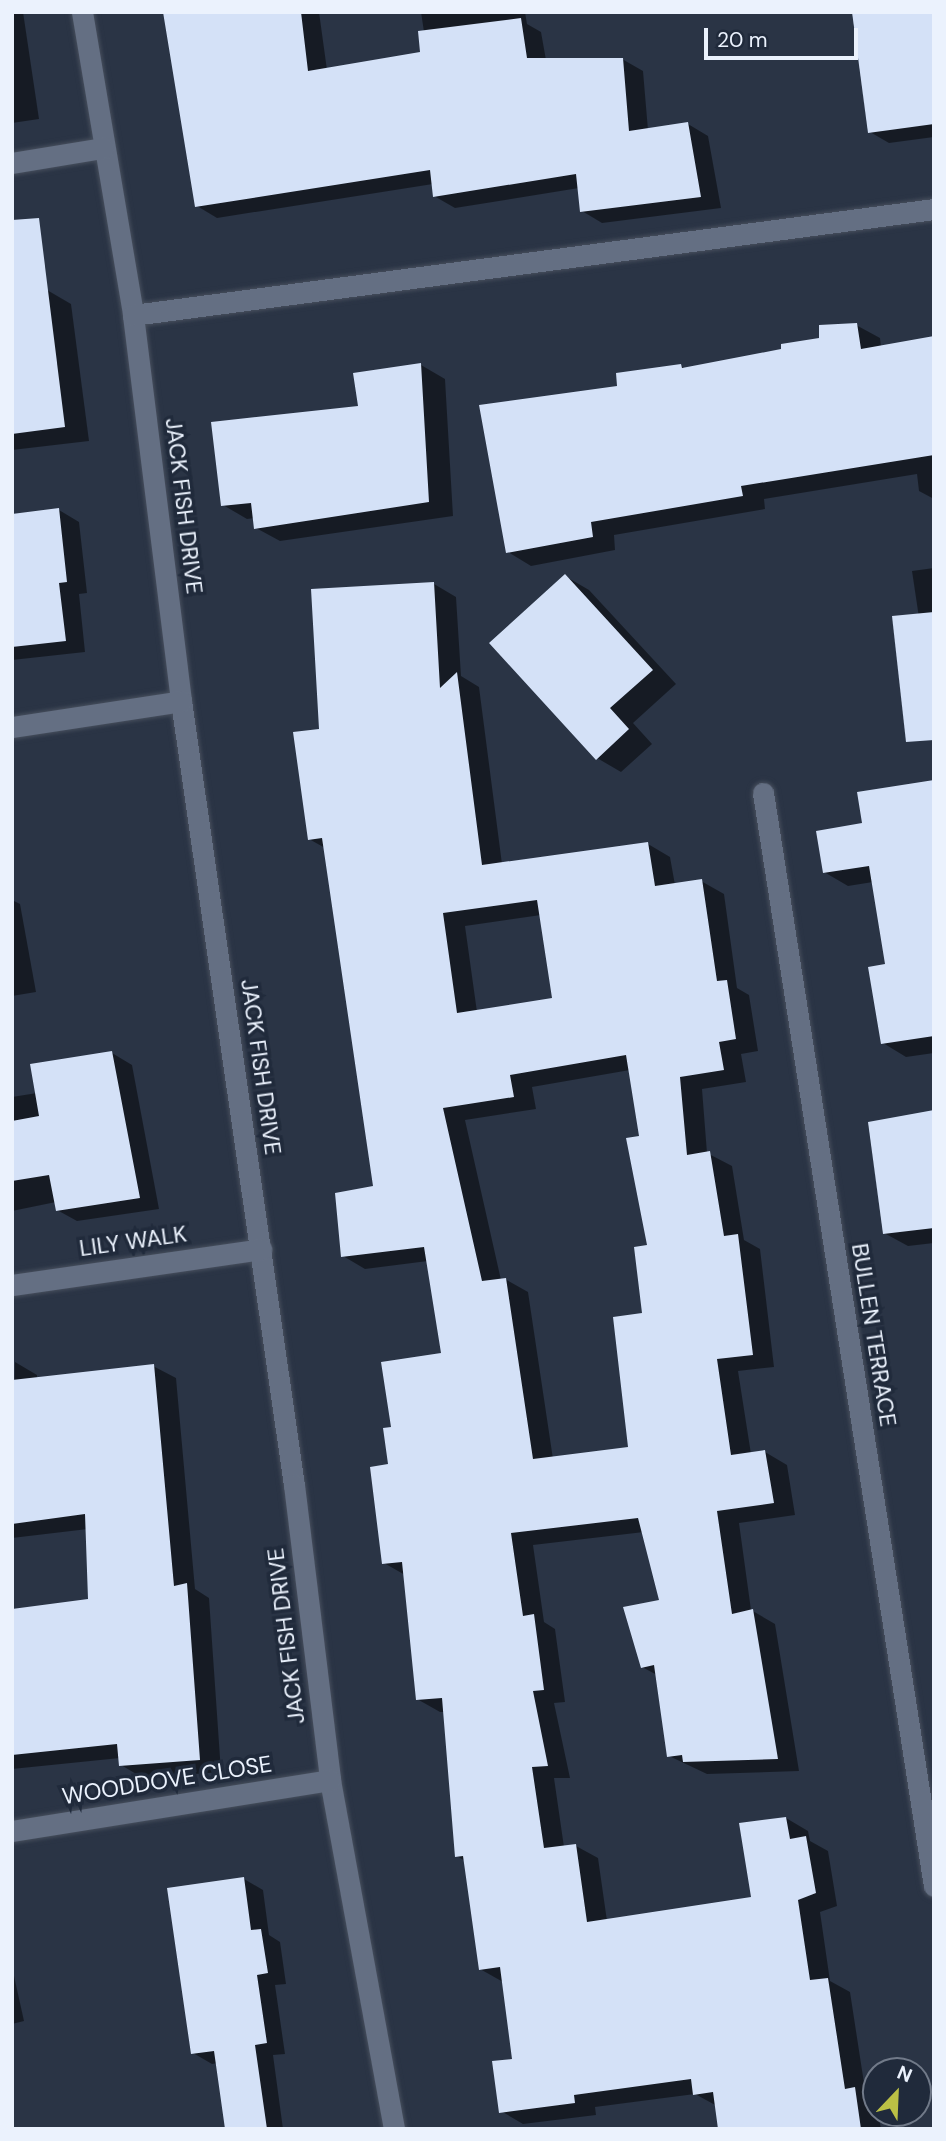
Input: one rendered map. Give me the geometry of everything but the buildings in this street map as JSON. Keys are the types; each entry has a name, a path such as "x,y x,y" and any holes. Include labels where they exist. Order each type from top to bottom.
{"street":[{"name":"JACK FISH DRIVE","path":"82,12 133,315 181,701 294,1485 330,1780 394,2129"},
{"path":"12,163 103,148"},
{"path":"133,315 934,209"},
{"path":"12,727 181,701"},
{"name":"BULLEN TERRACE","path":"763,793 934,1886"},
{"name":"LILY WALK","path":"12,1285 261,1249"},
{"name":"WOODDOVE CLOSE","path":"12,1831 330,1780"}]}
